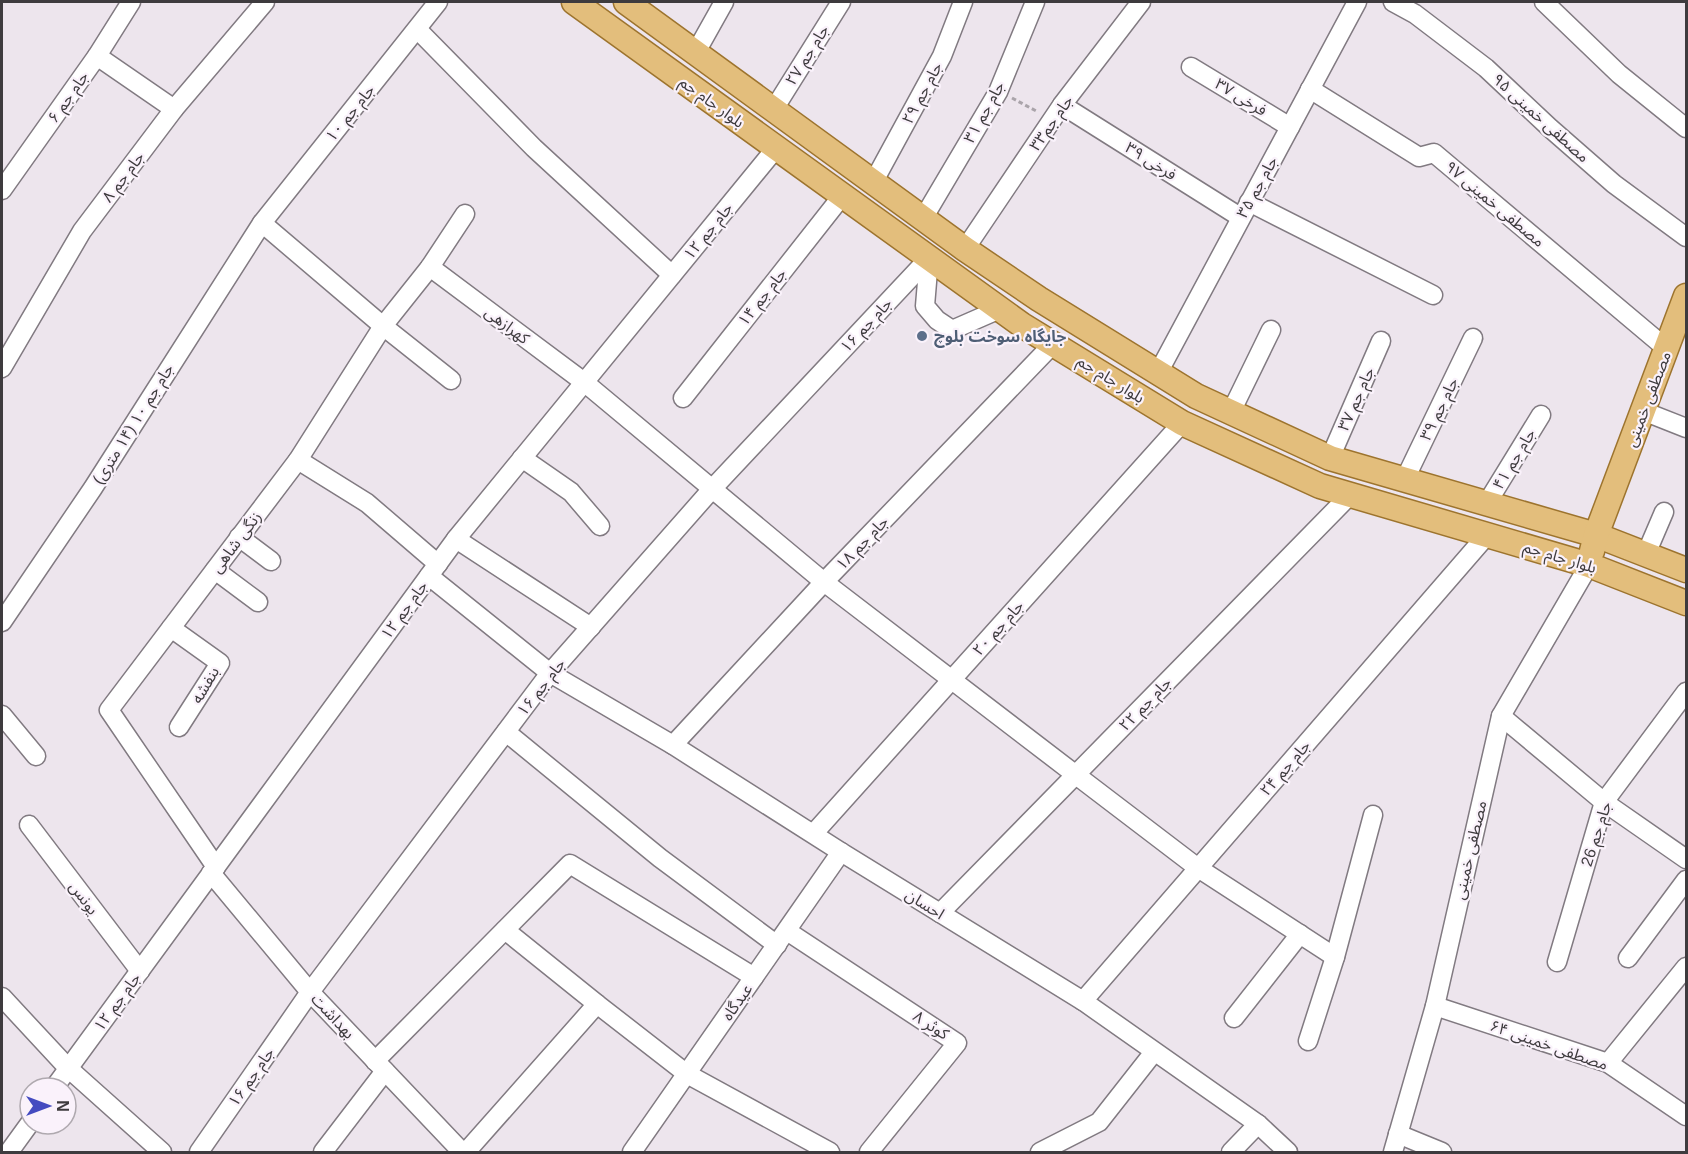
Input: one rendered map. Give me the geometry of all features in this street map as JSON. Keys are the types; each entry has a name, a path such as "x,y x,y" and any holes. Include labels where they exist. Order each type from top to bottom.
{"main road":[{"name":"بلوار جام جم","path":"574,2 1000,309 1182,423 1320,486 1589,565 1686,603"},
{"name":"بلوار جام جم","path":"626,2 965,249 1039,299 1196,396 1330,458 1596,535 1686,570"},
{"name":"مصطفی خمینی","path":"1589,565 1596,535 1686,296"},
{"path":"1182,423 1196,396"}],"street":[{"name":"جام جم ۶","path":"2,190 97,56 131,2"},
{"name":"جام جم ۸","path":"2,368 82,231 174,109 265,2"},
{"name":"جام جم ۱۰","path":"261,223 418,30 438,2"},
{"path":"696,52 724,2"},
{"name":"جام جم ۲۷","path":"774,109 841,2"},
{"name":"جام جم ۲۹","path":"874,181 942,56 963,2"},
{"name":"جام جم ۳۱","path":"924,218 998,92 1035,2"},
{"name":"جام جم ۳۵","path":"1158,373 1357,2"},
{"name":"مصطفی خمینی ۹۵","path":"1393,2 1414,14 1486,68 1614,184 1686,237"},
{"path":"1544,2 1619,74 1686,128"},
{"name":"جام جم۳۳","path":"965,249 1131,4"},
{"path":"418,30 534,148 672,275"},
{"path":"97,56 174,109"},
{"name":"فرخی ۳۷","path":"1191,67 1290,127"},
{"name":"مصطفی خمینی ۹۷","path":"1310,89 1419,157 1434,153 1667,349"},
{"name":"فرخی ۳۹","path":"1058,112 1245,210 1433,295"},
{"name":"جام جم ۱۲","path":"62,1076 456,539 776,148"},
{"name":"جام جم ۱۴","path":"683,398 842,196"},
{"name":"زنگی شاهی","path":"214,870 109,710 298,460 383,326 430,267 465,214"},
{"path":"261,223 451,380"},
{"name":"جام جم ۱۰ (۱۴ متری)","path":"2,622 93,488 261,223"},
{"path":"929,258 925,306 937,320 951,330 1000,309"},
{"name":"جام جم ۱۶","path":"199,1152 310,992 550,673 712,489 929,258"},
{"name":"کهرازهی","path":"430,267 584,382 824,582 951,680 1198,868 1335,957"},
{"path":"1231,412 1271,330"},
{"name":"جام جم ۳۹","path":"1405,479 1473,338"},
{"name":"جام جم ۳۷","path":"1330,458 1382,340"},
{"name":"جام جم ۱۸","path":"673,745 824,582 1053,344"},
{"path":"1643,411 1686,428"},
{"name":"جام جم ۴۱","path":"1487,503 1541,415"},
{"name":"جام جم ۲۰","path":"813,833 1182,423"},
{"path":"522,458 571,492 600,526"},
{"name":"احسان","path":"298,460 367,503 434,570 550,673 673,745 1083,1001 1258,1124 1288,1152"},
{"name":"جام جم ۲۲","path":"940,913 1350,495"},
{"path":"1646,555 1664,512"},
{"name":"جام جم ۲۴","path":"1083,1001 1487,535"},
{"path":"239,537 271,561"},
{"path":"456,539 591,627"},
{"name":"مصطفی خمینی","path":"1393,1152 1435,1006 1501,716 1589,565"},
{"path":"215,570 258,602"},
{"name":"بنفشه","path":"171,628 220,663 179,726"},
{"name":"جام جم 26","path":"1557,962 1604,802 1679,717 1686,692"},
{"path":"2,715 36,756"},
{"path":"1501,716 1604,802 1686,859"},
{"path":"506,732 660,858 782,938"},
{"path":"1308,1041 1335,957 1373,815"},
{"name":"یونس","path":"29,825 140,971"},
{"name":"عیدگاه","path":"635,1151 841,852"},
{"path":"323,1152 380,1066 505,930 570,864 754,977"},
{"name":"بهداشت","path":"214,870 310,992 464,1152"},
{"path":"1628,958 1686,880"},
{"path":"505,930 687,1074 830,1152"},
{"path":"1234,1018 1300,934"},
{"name":"کوثر ۸","path":"782,938 957,1043 869,1152"},
{"path":"1608,1063 1686,967"},
{"path":"464,1152 597,1004"},
{"path":"5,1006 68,1068 162,1152"},
{"name":"مصطفی خمینی ۶۴","path":"1435,1006 1608,1063 1686,1116"},
{"path":"1040,1152 1099,1122 1154,1052"},
{"path":"1231,1152 1258,1124"},
{"path":"1398,1134 1442,1152"},
{"path":"9,1152 21,1136"}],"path":[{"path":"998,92 1058,112"}],"place":[{"name":"جایگاه سوخت بلوچ","path":"922,336"}]}
